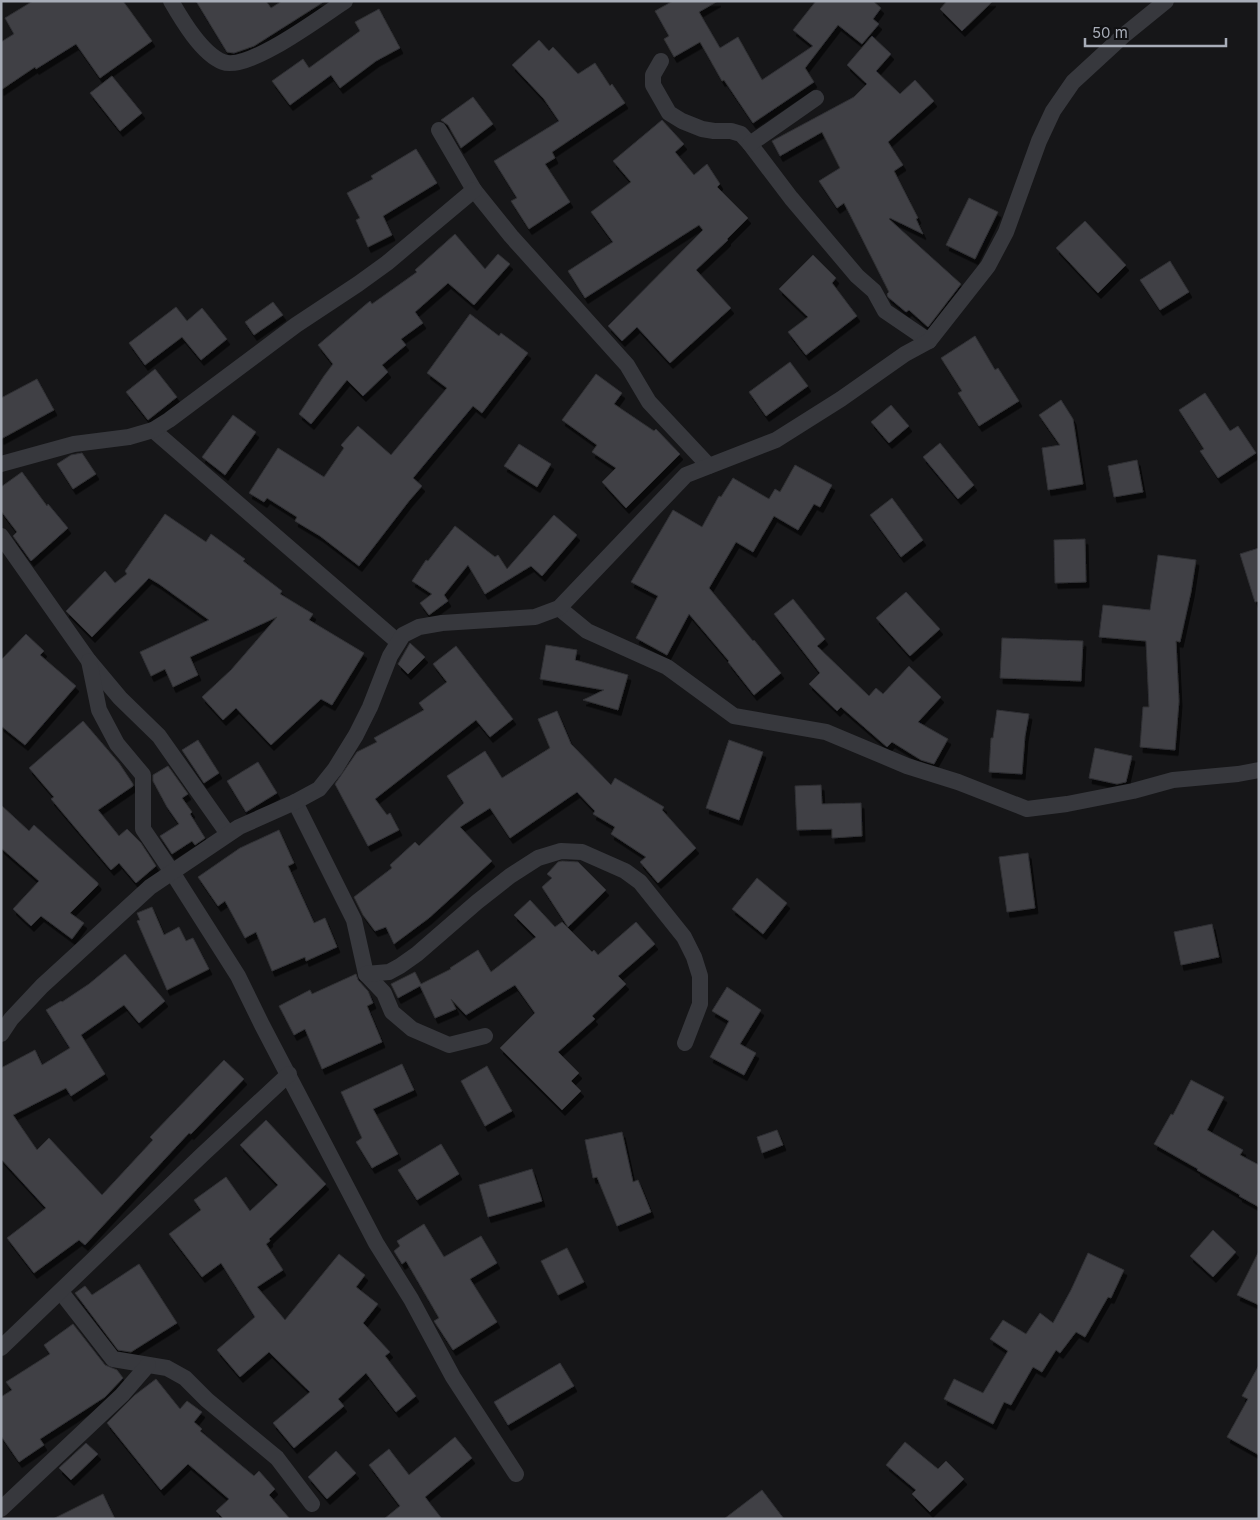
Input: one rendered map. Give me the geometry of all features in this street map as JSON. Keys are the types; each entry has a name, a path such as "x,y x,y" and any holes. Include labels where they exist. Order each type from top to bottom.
{"street":[{"path":"171,1 185,24 205,50 224,63 247,61 284,42 345,1"},
{"path":"3,1029 42,986 150,887 239,827 319,789 335,769 356,735 370,707 390,656 403,635 419,627 536,617 559,608 686,475 776,440 905,354 929,341 988,266 1006,232 1039,141 1053,111 1073,82 1123,36 1166,1"},
{"path":"661,61 654,75 653,85 669,113 682,121 702,129 731,131 740,134 857,276 874,291 886,311 929,341"},
{"path":"750,144 816,98"},
{"path":"439,130 474,190 512,236 627,365 649,402 709,466"},
{"path":"1,464 74,444 129,437 153,430 296,324 387,263 474,190"},
{"path":"153,430 398,642"},
{"path":"1,536 90,661 120,698 159,736 228,834"},
{"path":"559,608 587,631 667,667 734,716 826,732 907,766 958,782 1027,809 1067,804 1133,791 1173,780 1238,774 1259,770"},
{"path":"90,661 99,710 117,744 143,775 143,829 238,976 376,1243 411,1299 453,1377 516,1474"},
{"path":"295,802 354,920 366,974 384,993 392,1012 412,1029 449,1045 485,1036"},
{"path":"366,974 388,972 400,966 510,876 538,858 561,851 582,852 625,871 640,882 684,937 694,957 700,976 700,1004 685,1043"},
{"path":"1,1348 289,1074"},
{"path":"61,1292 113,1359 167,1368 185,1378 208,1400 278,1458 312,1504"},
{"path":"4,1501 122,1395 148,1365"}],"building":[{"path":"33,1 123,1 152,41 100,78 76,44 36,69 35,67 1,90 1,42 14,34 5,18"},
{"path":"196,1 266,1 271,8 282,1 325,1 254,46 234,53 227,52"},
{"path":"673,1 718,1 699,12 720,48 738,37 762,80 813,46 793,30 816,1 873,1 881,8 873,19 879,24 862,44 838,25 805,68 814,82 753,123 724,80 722,81 700,42 674,57 664,39 669,36 655,11"},
{"path":"947,1 993,1 962,31 940,9"},
{"path":"379,9 400,48 376,61 340,88 331,75 290,105 272,81 303,59 309,68 360,31 355,22"},
{"path":"872,36 891,54 876,71 900,94 915,80 934,101 888,142 903,165 894,171 918,218 916,219 923,234 889,219 961,284 928,327 909,310 906,312 888,297 887,294 889,292 844,203 837,208 819,181 840,168 822,132 780,156 772,141 854,97 867,84 847,65"},
{"path":"539,40 549,51 553,47 578,74 595,63 610,86 612,84 625,103 552,152 555,158 545,164 570,202 529,229 511,201 517,198 494,161 559,121 544,99 512,65"},
{"path":"112,76 142,113 120,131 90,93"},
{"path":"473,97 493,124 461,148 448,125 441,120"},
{"path":"662,120 684,144 675,152 694,175 707,164 720,184 717,187 748,218 696,270 731,308 670,363 637,327 622,341 608,326 703,230 699,225 585,298 568,271 613,242 591,212 631,182 613,161"},
{"path":"416,149 437,183 383,216 392,235 368,247 356,220 360,218 347,193 373,179 371,176"},
{"path":"969,198 998,212 975,259 946,245"},
{"path":"1085,221 1126,265 1098,293 1056,248"},
{"path":"455,234 485,269 498,254 510,264 474,305 448,283 415,312 423,323 401,339 406,345 382,365 388,372 363,396 347,380 311,424 299,414 333,364 318,345 370,301 372,304 417,272 415,270"},
{"path":"813,255 836,278 832,283 857,316 806,355 788,332 808,317 779,289"},
{"path":"1170,261 1189,292 1160,310 1140,280"},
{"path":"273,302 283,315 254,335 245,322"},
{"path":"176,307 187,321 202,308 227,339 201,360 182,337 145,365 129,343"},
{"path":"470,314 499,336 501,333 528,353 482,413 473,406 413,478 422,486 359,566 320,536 295,521 297,517 267,498 264,502 249,493 278,448 324,477 344,448 341,445 358,426 391,455 447,388 427,373"},
{"path":"975,336 995,370 998,368 1019,401 979,426 958,393 962,391 941,358"},
{"path":"790,362 808,386 766,416 749,392"},
{"path":"155,369 177,397 148,420 126,392"},
{"path":"596,374 622,393 614,404 654,431 656,429 680,454 626,508 602,482 616,468 592,452 597,445 562,420"},
{"path":"37,379 54,410 1,439 1,398"},
{"path":"1205,393 1230,431 1238,426 1256,453 1218,478 1200,451 1204,449 1179,410"},
{"path":"1061,400 1073,419 1083,484 1048,490 1042,448 1060,445 1039,415"},
{"path":"891,405 909,426 889,443 871,422"},
{"path":"233,415 256,432 225,475 202,457"},
{"path":"940,443 974,485 958,499 923,457"},
{"path":"519,444 551,464 537,487 504,466"},
{"path":"82,453 96,474 73,489 57,464 71,455"},
{"path":"1137,460 1143,492 1114,497 1108,466"},
{"path":"795,465 832,485 820,507 814,504 798,530 774,516 753,552 736,542 709,588 781,673 754,695 729,661 689,614 667,655 636,638 658,596 631,582 673,510 702,527 719,496 721,497 733,478 769,499 775,489 780,492"},
{"path":"22,472 47,506 48,504 68,528 31,561 13,536 17,532 1,511 1,487"},
{"path":"892,498 923,540 901,557 870,515"},
{"path":"165,514 206,542 211,534 245,559 243,561 282,591 280,594 313,614 309,620 364,653 332,705 321,699 271,745 236,708 223,720 202,697 231,670 277,617 190,657 198,675 173,687 165,669 151,676 140,652 209,620 159,584 149,578 92,637 66,611 105,571 115,583 127,574 125,571"},
{"path":"554,515 577,535 542,576 531,566 485,594 468,565 444,595 448,601 429,615 420,603 432,594 412,581 426,560 428,561 455,526 495,557 498,555 507,569"},
{"path":"1085,539 1086,582 1055,583 1054,540"},
{"path":"1259,548 1259,601 1255,602 1240,554"},
{"path":"1158,555 1196,560 1180,642 1176,641 1179,701 1175,750 1140,747 1143,707 1149,707 1146,641 1099,637 1103,605 1150,610"},
{"path":"906,592 940,629 910,656 876,618"},
{"path":"793,599 825,639 817,646 869,696 876,688 883,694 909,666 941,697 918,722 948,739 934,764 921,760 892,742 887,747 841,707 837,711 809,684 820,673 774,614"},
{"path":"26,634 44,651 40,655 76,686 25,745 1,726 1,660"},
{"path":"1002,638 1083,641 1081,681 1000,678"},
{"path":"410,643 425,657 408,674 398,664"},
{"path":"546,645 577,650 575,660 628,675 618,710 583,700 604,690 540,679"},
{"path":"456,646 513,719 490,737 476,720 375,799 387,815 390,813 399,830 368,846 335,784 357,752 377,742 374,738 424,710 419,703 447,682 433,664"},
{"path":"997,710 1029,714 1022,774 989,772 991,738 993,738"},
{"path":"557,711 571,744 611,785 615,778 664,807 662,810 696,848 658,883 640,862 646,857 611,834 615,827 593,814 595,811 577,792 510,838 490,808 460,827 492,861 429,918 394,944 386,927 375,931 363,915 354,897 392,868 390,865 415,842 419,846 464,803 447,776 485,751 502,778 550,748 538,719"},
{"path":"83,721 119,763 133,784 133,786 98,810 119,836 127,829 141,843 156,866 136,883 119,863 111,870 51,799 54,797 29,768"},
{"path":"198,740 219,773 204,783 182,750"},
{"path":"729,740 763,752 739,820 706,808"},
{"path":"1095,748 1132,756 1126,782 1117,784 1089,778"},
{"path":"258,762 277,793 246,812 227,781"},
{"path":"168,766 188,794 182,798 192,812 190,814 205,838 195,845 192,841 172,854 160,836 179,824 153,781 153,775"},
{"path":"821,785 822,804 861,803 862,836 832,838 832,829 797,830 795,786"},
{"path":"1,805 29,831 34,825 98,883 70,913 84,923 72,939 41,916 31,926 13,909 39,881 1,848"},
{"path":"279,830 294,863 288,866 314,923 325,918 337,947 306,961 305,957 272,971 256,932 245,938 225,901 218,906 198,877 240,848"},
{"path":"1028,853 1035,908 1007,912 999,857"},
{"path":"558,862 578,862 606,890 568,927 542,887 552,878 547,874"},
{"path":"757,878 787,903 763,934 732,909"},
{"path":"530,900 555,927 562,922 592,952 594,950 598,955 636,922 655,944 618,976 626,984 592,1016 595,1019 558,1052 579,1073 571,1081 581,1091 562,1110 500,1048 535,1013 515,985 466,1015 451,999 456,1009 435,1018 420,986 398,998 391,984 415,972 421,984 451,969 478,950 491,972 536,937 514,915"},
{"path":"152,907 164,935 179,927 186,941 193,938 209,969 167,990 137,921 140,920 137,913"},
{"path":"1212,924 1219,957 1181,965 1174,932"},
{"path":"125,954 165,1001 139,1023 124,1005 81,1035 105,1074 71,1096 66,1088 13,1115 37,1150 49,1138 102,1195 153,1140 150,1137 224,1060 244,1079 191,1134 189,1133 85,1245 79,1240 34,1273 7,1238 46,1208 1,1159 1,1068 35,1050 42,1065 70,1048 46,1010 89,984"},
{"path":"356,974 358,980 368,991 373,1003 367,1006 382,1042 322,1069 305,1029 294,1035 279,1006 310,990 312,994"},
{"path":"727,987 761,1010 740,1044 756,1053 744,1075 710,1057 729,1021 712,1011"},
{"path":"402,1064 414,1090 373,1109 398,1154 372,1168 356,1142 362,1138 341,1092"},
{"path":"487,1066 512,1111 485,1126 461,1081"},
{"path":"1191,1080 1224,1097 1207,1130 1243,1150 1240,1155 1259,1165 1259,1207 1154,1144 1171,1114 1173,1115"},
{"path":"266,1120 326,1184 269,1239 270,1241 266,1244 283,1270 257,1287 285,1320 339,1254 365,1275 356,1287 378,1304 363,1323 390,1352 385,1356 416,1396 396,1412 366,1373 338,1399 344,1406 294,1448 273,1423 310,1392 269,1352 240,1377 217,1350 255,1317 221,1263 202,1277 169,1234 201,1210 194,1200 226,1177 250,1211 278,1185 240,1145"},
{"path":"777,1130 783,1145 762,1153 757,1137"},
{"path":"622,1132 633,1182 638,1180 651,1212 617,1226 597,1177 593,1178 585,1140"},
{"path":"441,1144 459,1174 417,1200 398,1170"},
{"path":"532,1169 542,1201 488,1217 479,1185"},
{"path":"424,1224 444,1257 481,1236 497,1263 470,1279 497,1322 453,1350 434,1321 439,1318 406,1261 402,1264 394,1251 400,1246 397,1241"},
{"path":"1213,1230 1236,1252 1213,1277 1190,1256"},
{"path":"567,1248 584,1282 558,1295 541,1261"},
{"path":"1259,1251 1259,1305 1237,1295"},
{"path":"1088,1253 1124,1270 1111,1298 1108,1297 1085,1337 1076,1332 1060,1353 1056,1350 1042,1372 1033,1367 1011,1405 1004,1402 993,1424 944,1399 954,1379 983,1393 1008,1351 990,1339 1003,1320 1026,1334 1040,1313 1053,1323"},
{"path":"139,1264 177,1323 131,1352 118,1350 75,1293 85,1286 92,1295"},
{"path":"73,1324 105,1365 117,1370 123,1378 105,1397 40,1439 44,1445 19,1462 1,1436 1,1397 12,1390 6,1382 50,1354 44,1345"},
{"path":"560,1363 574,1386 508,1425 494,1402"},
{"path":"1259,1365 1259,1455 1227,1437 1248,1399 1242,1396"},
{"path":"156,1379 180,1409 187,1401 202,1412 194,1422 202,1429 200,1431 254,1476 259,1471 275,1489 269,1495 290,1519 224,1519 216,1511 229,1499 188,1464 161,1490 107,1423 135,1395"},
{"path":"455,1437 472,1458 425,1497 442,1519 384,1519 400,1506 369,1465 389,1449 409,1475"},
{"path":"905,1442 938,1469 946,1461 964,1479 930,1512 912,1494 916,1490 886,1465"},
{"path":"86,1443 98,1454 71,1480 59,1468"},
{"path":"336,1451 356,1473 327,1499 308,1477"},
{"path":"762,1490 784,1519 724,1519"},
{"path":"103,1494 115,1519 53,1519"}]}
